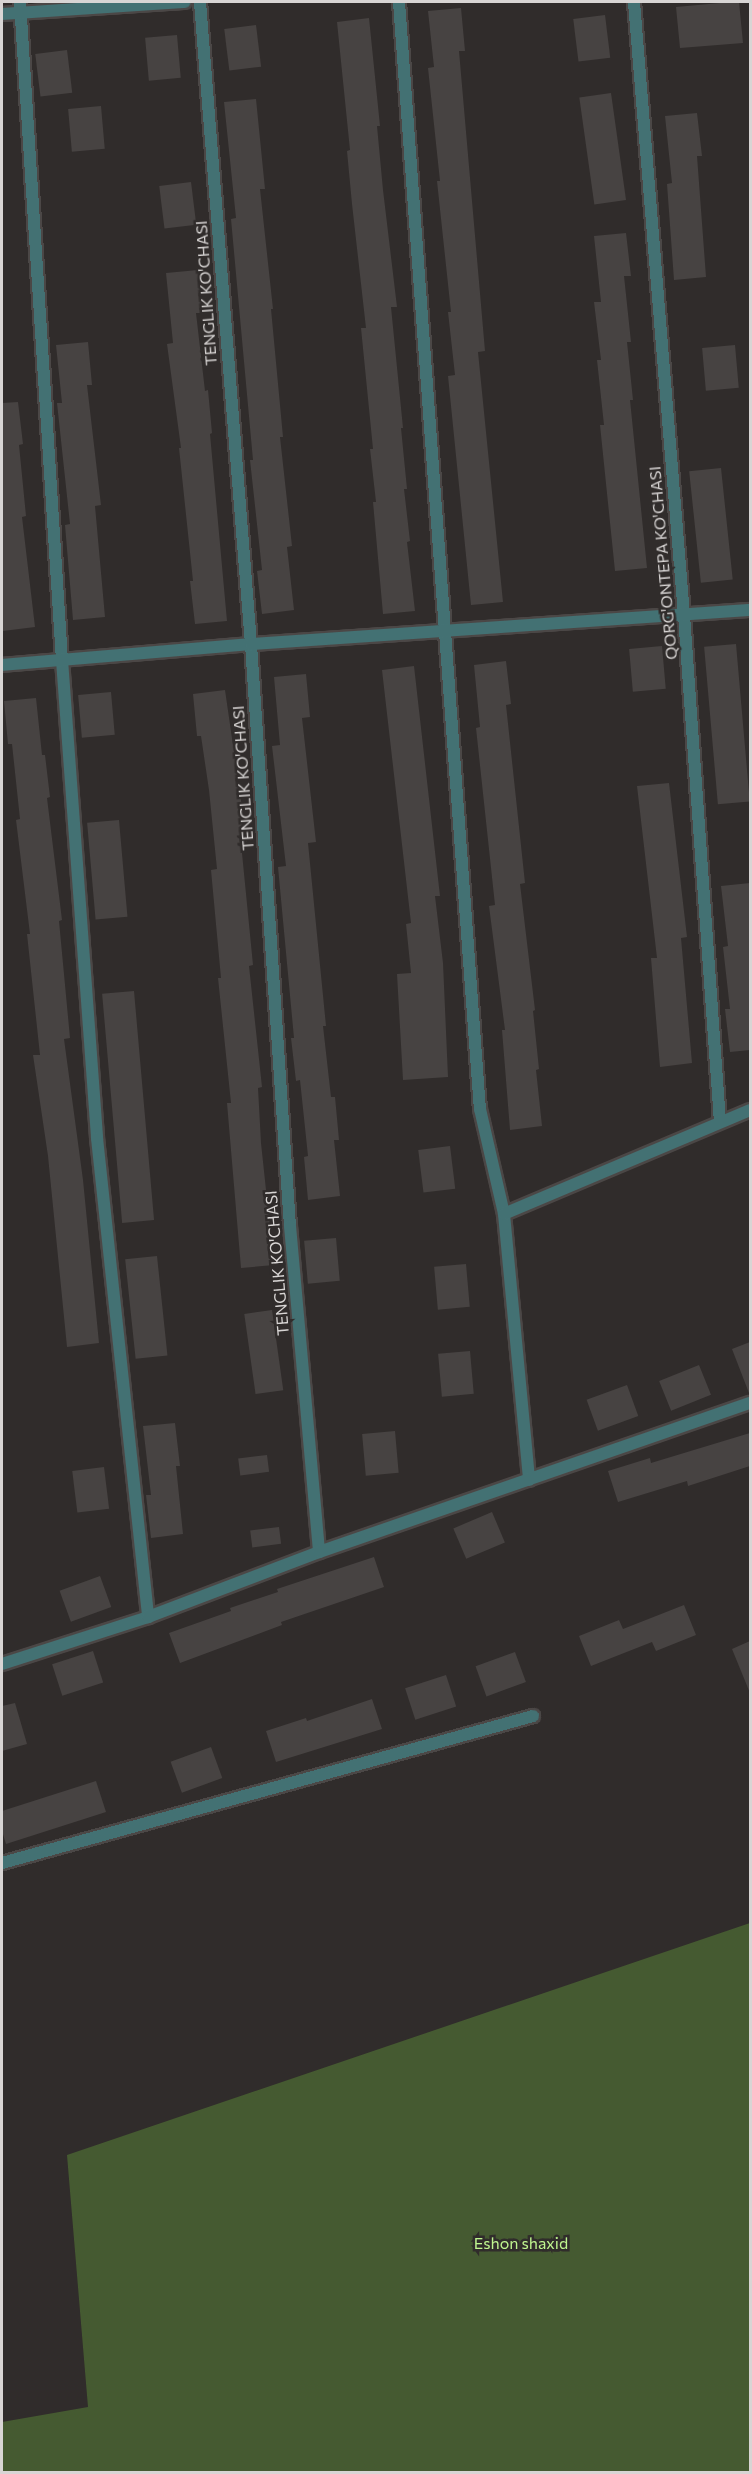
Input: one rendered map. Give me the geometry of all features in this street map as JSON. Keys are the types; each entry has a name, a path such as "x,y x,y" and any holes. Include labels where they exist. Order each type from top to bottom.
{"street":[{"path":"2,14 20,7 185,2"},
{"name":"TENGLIK KO'CHASI","path":"200,2 250,644 289,1214 319,1552"},
{"path":"399,2 480,1109 504,1214 529,1480"},
{"name":"QORG'ONTEPA KO'CHASI","path":"634,2 684,615 720,1122"},
{"path":"20,7 97,1138 148,1617"},
{"path":"2,665 250,644 750,610"},
{"path":"504,1214 750,1110"},
{"path":"2,1664 148,1617 319,1552 750,1403"},
{"path":"2,1863 533,1716"}],"green space":[{"name":"Eshon shaxid","path":"750,1923 750,2472 2,2472 2,2422 88,2407 67,2155"}],"building":[{"path":"739,2 743,43 680,48 676,7"},
{"path":"461,8 465,51 459,51 485,351 478,352 503,602 471,605 448,376 455,375 448,312 451,312 428,68 434,67 428,11"},
{"path":"605,15 610,58 578,62 573,19"},
{"path":"369,18 380,126 377,126 383,190 397,307 391,307 403,428 401,428 407,489 404,489 410,541 407,542 415,611 383,614 373,502 376,502 370,449 373,449 361,328 366,328 352,204 347,151 350,150 337,22"},
{"path":"256,25 261,67 229,71 224,29"},
{"path":"177,35 181,78 149,81 145,38"},
{"path":"67,50 72,93 40,97 35,54"},
{"path":"611,93 626,200 594,204 579,97"},
{"path":"256,99 265,189 260,189 273,309 271,309 283,437 280,437 292,546 287,547 294,610 262,614 257,571 262,570 250,460 253,460 231,219 236,218 224,102"},
{"path":"101,106 105,149 72,152 68,109"},
{"path":"697,113 702,156 697,156 706,277 674,280 667,184 672,183 665,116"},
{"path":"191,182 196,225 164,229 159,186"},
{"path":"626,233 631,276 624,276 631,342 627,342 633,400 630,400 647,568 615,571 600,425 604,425 597,360 601,360 594,302 601,302 594,236"},
{"path":"198,270 202,313 196,313 205,391 208,390 227,621 195,624 190,581 193,581 179,448 181,448 167,344 173,343 166,273"},
{"path":"88,342 92,385 87,385 101,505 95,506 105,617 73,620 65,525 70,524 57,403 62,403 56,345"},
{"path":"735,345 739,388 706,391 702,348"},
{"path":"18,402 23,444 19,445 26,516 22,517 35,627 3,631 2,403"},
{"path":"721,468 733,579 701,583 689,471"},
{"path":"736,644 750,801 718,804 704,647"},
{"path":"662,646 666,689 633,692 629,649"},
{"path":"506,661 511,704 506,705 525,883 520,884 535,1010 533,1011 539,1069 536,1070 542,1126 510,1130 502,1030 505,1030 489,906 495,905 476,728 480,727 474,665"},
{"path":"414,666 440,896 435,896 443,963 448,1077 403,1080 397,974 411,973 406,924 411,923 382,670"},
{"path":"306,674 310,717 302,718 316,842 308,843 326,1026 323,1026 331,1097 335,1097 339,1140 334,1140 340,1196 308,1200 304,1157 308,1156 300,1080 296,1081 291,1038 294,1038 278,867 286,866 272,746 280,745 274,677"},
{"path":"225,690 247,842 241,843 253,965 249,966 262,1087 258,1088 261,1143 274,1265 241,1268 227,1103 231,1103 218,978 221,978 211,870 217,869 209,790 201,736 197,736 193,694"},
{"path":"111,692 115,735 82,738 78,695"},
{"path":"36,698 42,755 45,755 50,797 47,798 62,920 59,921 70,1038 64,1039 83,1180 99,1343 67,1347 48,1156 33,1055 40,1055 27,934 30,934 16,820 20,819 12,744 8,744 4,701"},
{"path":"669,783 687,937 681,938 692,1063 660,1067 651,958 657,958 637,786"},
{"path":"119,820 127,917 96,919 87,823"},
{"path":"750,883 750,1050 730,1052 725,1009 730,1009 723,947 728,946 721,886"},
{"path":"134,991 154,1220 122,1223 102,994"},
{"path":"450,1146 455,1189 423,1193 418,1150"},
{"path":"336,1238 340,1281 308,1284 304,1241"},
{"path":"157,1256 167,1355 136,1359 125,1259"},
{"path":"466,1264 470,1307 438,1310 434,1267"},
{"path":"272,1310 283,1390 256,1394 244,1314"},
{"path":"750,1342 750,1393 749,1393 732,1349"},
{"path":"470,1351 474,1394 442,1397 438,1354"},
{"path":"699,1365 711,1395 671,1411 659,1381"},
{"path":"627,1385 638,1416 598,1431 587,1400"},
{"path":"175,1423 180,1466 176,1466 183,1534 151,1538 146,1495 151,1495 143,1426"},
{"path":"395,1431 399,1473 366,1476 362,1434"},
{"path":"750,1433 750,1466 688,1486 687,1481 618,1502 608,1471 650,1458 651,1463"},
{"path":"267,1455 269,1472 240,1475 238,1459"},
{"path":"104,1467 109,1509 77,1513 72,1471"},
{"path":"492,1512 505,1542 466,1559 453,1528"},
{"path":"279,1527 281,1544 252,1547 250,1531"},
{"path":"374,1557 384,1587 281,1622 282,1625 180,1663 169,1633 231,1611 230,1608 278,1592 277,1589"},
{"path":"100,1576 111,1607 71,1622 60,1591"},
{"path":"684,1605 696,1635 656,1651 652,1642 591,1666 579,1636 619,1620 623,1629"},
{"path":"750,1641 750,1693 732,1649"},
{"path":"93,1651 103,1682 62,1696 52,1664"},
{"path":"515,1652 526,1682 486,1696 476,1666"},
{"path":"446,1675 456,1706 415,1720 405,1688"},
{"path":"372,1699 382,1729 276,1762 266,1731 306,1718 307,1721"},
{"path":"15,1703 27,1744 2,1751 2,1706"},
{"path":"211,1747 222,1778 182,1793 171,1762"},
{"path":"96,1781 106,1812 6,1844 2,1831 2,1811"}]}
